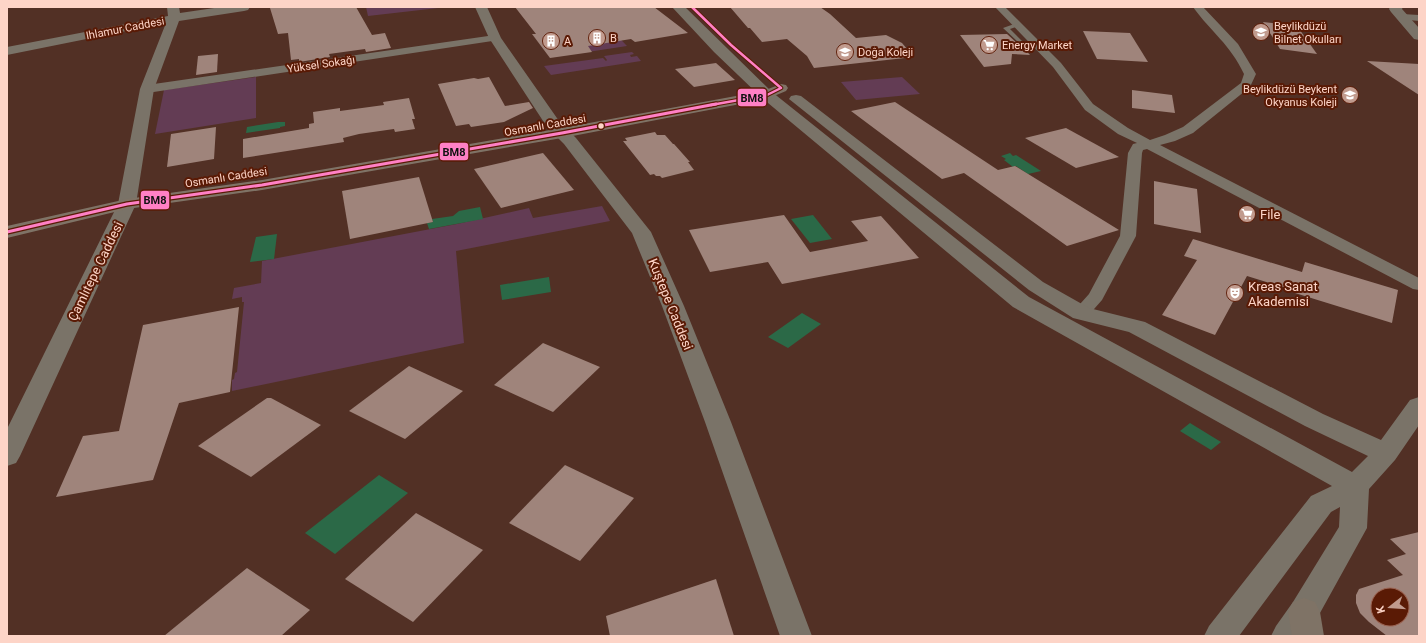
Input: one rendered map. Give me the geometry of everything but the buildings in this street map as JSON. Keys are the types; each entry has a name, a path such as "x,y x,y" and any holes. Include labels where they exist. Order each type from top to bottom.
{"main road":[{"name":"Osmanlı Caddesi","path":"7,221 128,198 262,185 769,90"},
{"name":"Osmanlı Caddesi","path":"7,232 128,198"}],"street":[{"name":"Ihlamur Caddesi","path":"7,52 174,12 244,7"},
{"name":"Kuştepe Caddesi","path":"481,7 495,38 558,129 613,195 641,232 673,306 715,415 796,636"},
{"path":"678,7 719,49 1021,302 1074,320 1136,328 1314,420 1386,453"},
{"path":"692,7 731,45 769,90"},
{"path":"1000,7 1057,65 1089,107 1123,131 1419,285"},
{"path":"1074,320 1096,296 1128,236 1135,153 1138,147 1170,138 1188,130 1246,85 1250,74 1245,61 1219,29 1198,7"},
{"name":"Çamlıtepe Caddesi","path":"7,456 128,198 147,89 174,12"},
{"path":"1399,12 1419,18"},
{"path":"1399,12 1419,36"},
{"name":"Yüksel Sokağı","path":"147,89 495,38"},
{"path":"1074,320 1355,486"},
{"path":"1220,636 1322,504 1355,486 1386,453 1419,406"},
{"path":"1286,636 1306,624 1353,528 1355,486"}],"shaded area":[{"path":"366,7 447,7 368,16"},
{"path":"604,22 627,46 581,53"},
{"path":"632,52 634,54 630,55 631,57 637,56 641,61 551,75 544,66 603,58 606,61 607,60 604,56"},
{"path":"256,77 256,118 155,134 164,90"},
{"path":"902,77 920,94 856,100 841,82"},
{"path":"285,122 285,126 246,133 247,127"},
{"path":"1010,153 1013,156 1016,155 1041,171 1028,174 1016,166 1013,167 1001,156"},
{"path":"602,206 610,221 456,251 464,343 232,391 232,380 237,372 244,302 242,302 242,297 232,299 234,288 261,283 262,261 457,224 529,208 533,218"},
{"path":"480,207 483,219 429,229 427,223 433,222 432,219 453,216 459,211"},
{"path":"813,215 832,239 810,243 791,219"},
{"path":"277,234 274,259 250,262 256,237"},
{"path":"549,277 551,292 502,300 500,285"},
{"path":"802,313 821,324 788,348 768,337"},
{"path":"1190,423 1221,442 1211,450 1180,431"},
{"path":"379,475 408,493 335,554 305,533"}],"transit line":[{"name":"BM8","path":"7,232 127,204 262,185 562,133 767,95 781,88 731,45 692,7"}],"place":[{"name":"Beylikdüzü Bilnet Okulları","path":"1261,32"},
{"name":"B","path":"597,38"},
{"name":"A","path":"551,41"},
{"name":"Energy Market","path":"989,45"},
{"name":"Doğa Koleji","path":"845,52"},
{"name":"Beylikdüzü Beykent Okyanus Koleji","path":"1350,95"},
{"name":"File","path":"1247,214"},
{"name":"Kreas Sanat Akademisi","path":"1235,293"}]}
